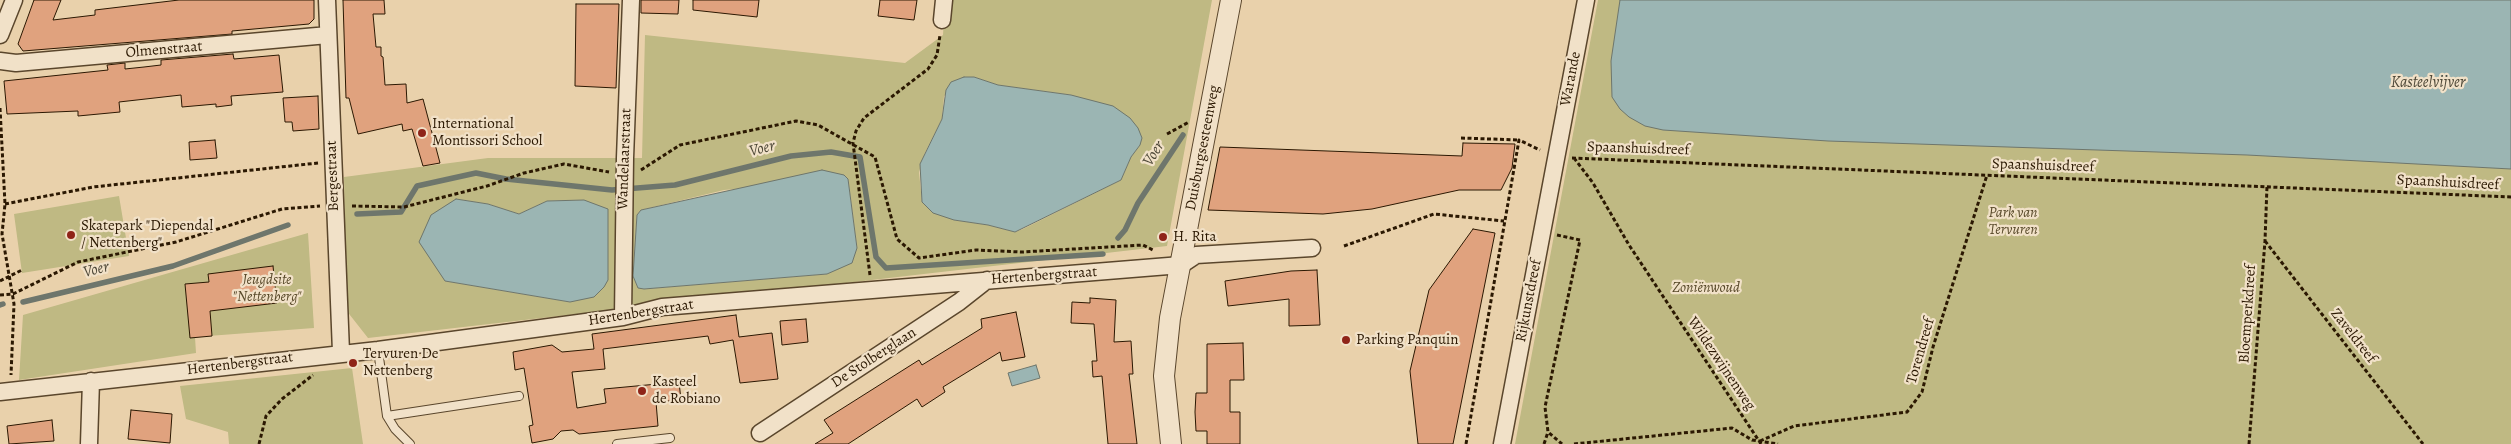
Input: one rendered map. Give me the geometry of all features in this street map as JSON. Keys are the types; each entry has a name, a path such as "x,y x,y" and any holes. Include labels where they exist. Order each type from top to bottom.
{"street":[{"path":"0,35 14,0"},
{"name":"Bergestraat","path":"328,0 334,205 341,352"},
{"name":"Wandelaarstraat","path":"622,317 624,185 631,0"},
{"path":"942,20 944,0"},
{"name":"Duisburgsesteenweg","path":"1171,444 1164,376 1170,318 1231,0"},
{"name":"Warande","path":"1556,157 1586,0"},
{"name":"Olmenstraat","path":"0,61 16,64 328,35"},
{"name":"Rijkunstdreef","path":"1502,444 1556,157"},
{"name":"Hertenbergstraat","path":"5,391 341,352 378,350 622,317 662,307 1180,265 1196,256 1312,248"},
{"name":"De Stolberglaan","path":"760,433 959,302 987,280"},
{"path":"89,444 91,381"}],"lane":[{"path":"378,350 387,416 395,429 410,444"},
{"path":"387,416 519,396"},
{"path":"617,444 670,438"}],"path":[{"path":"870,275 853,143 861,121 928,69 937,55 939,47"},
{"path":"0,108 5,204 2,234 8,278 14,294 5,391"},
{"path":"0,295 14,294 78,262 176,242 282,209 334,205 404,207 488,186 524,173 564,164 624,185 639,171 680,145 796,121 818,125 875,157 897,239 919,258 976,250 1022,252 1144,245 1160,254"},
{"path":"1461,138 1519,140 1556,157"},
{"path":"1466,444 1519,140"},
{"name":"Spaanshuisdreef","path":"1574,158 2511,197"},
{"name":"Wildezwijnenweg","path":"1574,158 1593,183 1640,262 1760,443"},
{"path":"5,204 93,187 333,161"},
{"name":"Torendreef","path":"1760,443 1794,426 1907,412 1922,392 1933,347 1987,175"},
{"name":"Bloemperkdreef","path":"2249,444 2265,241 2267,186"},
{"path":"1344,246 1434,214 1504,221"},
{"path":"1542,232 1580,240 1545,406 1548,432 1544,444"},
{"name":"Zaveldreef","path":"2265,241 2423,444"},
{"path":"0,281 22,270"},
{"path":"259,444 266,416 282,399 341,352"},
{"path":"1574,444 1732,428 1751,442 1778,444"},
{"path":"1548,432 1562,444"}],"green space":[{"path":"945,0 1212,0 1167,246 368,338 346,310 344,177 488,158 642,158 645,35 905,63 943,35","holes":["974,77 998,85 1071,95 1140,145 1131,157 1121,180 1015,232 988,225 954,220 922,202 919,172 925,153 942,119 944,96","848,179 857,248 827,274 644,289 638,287 633,276 637,215 641,210 724,190","456,199 488,204 519,214 547,201 584,200 570,302 445,281"]},
{"name":"Zoniënwoud","path":"1598,0 2511,0 2511,444 1515,444"},
{"name":"Skatepark \"Diependal / Nettenberg\"","path":"119,196 129,256 22,273 14,214"},
{"name":"Jeugdsite \"Nettenberg\"","path":"308,233 314,328 195,337 196,353 19,380 23,315"},
{"path":"352,368 363,444 229,444 228,432 186,419 180,386"}],"water":[{"name":"Kasteelvijver","path":"1620,0 2511,0 2511,169 2247,155 1828,141 1663,130 1645,126 1629,117 1620,109 1612,97 1611,61"},
{"path":"964,77 974,77 998,85 1071,95 1113,106 1130,118 1138,128 1142,138 1140,145 1131,157 1121,180 1015,232 988,225 954,220 933,213 922,202 920,164 942,119 946,90 951,82"},
{"path":"822,170 844,175 848,179 857,248 852,263 827,274 638,288 633,276 637,215 641,210"},
{"path":"456,199 488,204 519,214 547,201 584,200 608,209 608,280 594,297 570,302 445,281 419,242 431,215"},
{"path":"1036,365 1040,378 1012,386 1008,373"}],"building":[{"path":"34,0 61,0 53,20 95,15 95,10 179,0 314,0 314,19 309,24 232,31 232,34 23,51 18,44"},
{"path":"343,0 384,0 385,14 373,14 376,47 381,47 381,56 383,57 385,85 406,84 407,103 423,99 440,163 423,166 412,129 403,131 402,124 358,134 349,98 346,98"},
{"path":"641,0 679,0 678,14 641,13"},
{"path":"693,0 759,0 757,17 693,10"},
{"path":"880,0 917,0 914,20 878,16"},
{"path":"576,4 619,4 616,88 575,86"},
{"path":"233,54 234,59 279,55 283,92 231,96 232,105 216,107 216,104 182,107 181,95 119,102 120,112 78,116 78,111 7,114 4,81 108,70 107,65 125,63 125,69 161,65 161,60"},
{"path":"318,96 319,129 293,131 292,122 285,122 283,98"},
{"path":"215,140 217,158 190,160 189,142"},
{"path":"1463,143 1515,144 1512,168 1501,190 1459,190 1372,209 1323,214 1208,210 1220,147 1462,156"},
{"path":"1473,229 1495,233 1453,444 1418,444 1410,371 1429,290"},
{"name":"Jeugdsite \"Nettenberg\"","path":"273,266 277,303 210,311 212,336 190,338 185,284 209,282 208,274"},
{"path":"1317,270 1320,325 1289,326 1289,299 1228,306 1225,281 1291,271"},
{"path":"1090,298 1116,300 1114,342 1131,341 1133,374 1129,374 1137,444 1108,444 1102,376 1093,377 1092,361 1097,361 1094,324 1071,323 1072,302 1090,303"},
{"path":"1016,312 1025,357 1002,361 1000,352 943,387 945,392 922,407 917,399 848,444 815,444 833,433 824,420 919,360 922,365 982,328 981,319"},
{"path":"736,315 739,337 772,333 778,379 740,383 733,340 710,344 708,336 603,349 605,369 572,372 577,408 606,403 604,389 679,382 681,400 656,402 658,426 579,434 573,430 561,431 553,439 532,443 529,426 533,425 524,368 515,370 513,352 552,345 562,352 594,349 592,334"},
{"path":"806,319 808,342 782,345 780,321"},
{"path":"1243,343 1244,380 1230,380 1230,412 1240,412 1240,444 1207,444 1207,431 1196,431 1195,412 1196,393 1207,393 1207,344"},
{"path":"131,410 172,414 170,443 128,439"},
{"path":"52,420 54,441 9,444 7,426"}],"waterway":[{"name":"Voer","path":"1118,238 1125,230 1138,203 1183,135"},
{"name":"Voer","path":"357,214 401,212 417,186 476,173 506,179 612,190 675,185 791,156 831,152 860,157 876,257 886,268 1103,254"},
{"name":"Voer","path":"23,302 173,266 288,225"}],"place":[{"name":"International Montissori School","path":"422,133"},
{"name":"Skatepark \"Diependal / Nettenberg\"","path":"71,235"},
{"name":"H. Rita","path":"1163,237"},
{"name":"Parking Panquin","path":"1346,340"},
{"name":"Tervuren De Nettenberg","path":"353,363"},
{"name":"Kasteel de Robiano","path":"642,391"}],"park label":[{"name":"Park van Tervuren","path":"2013,222"}]}
